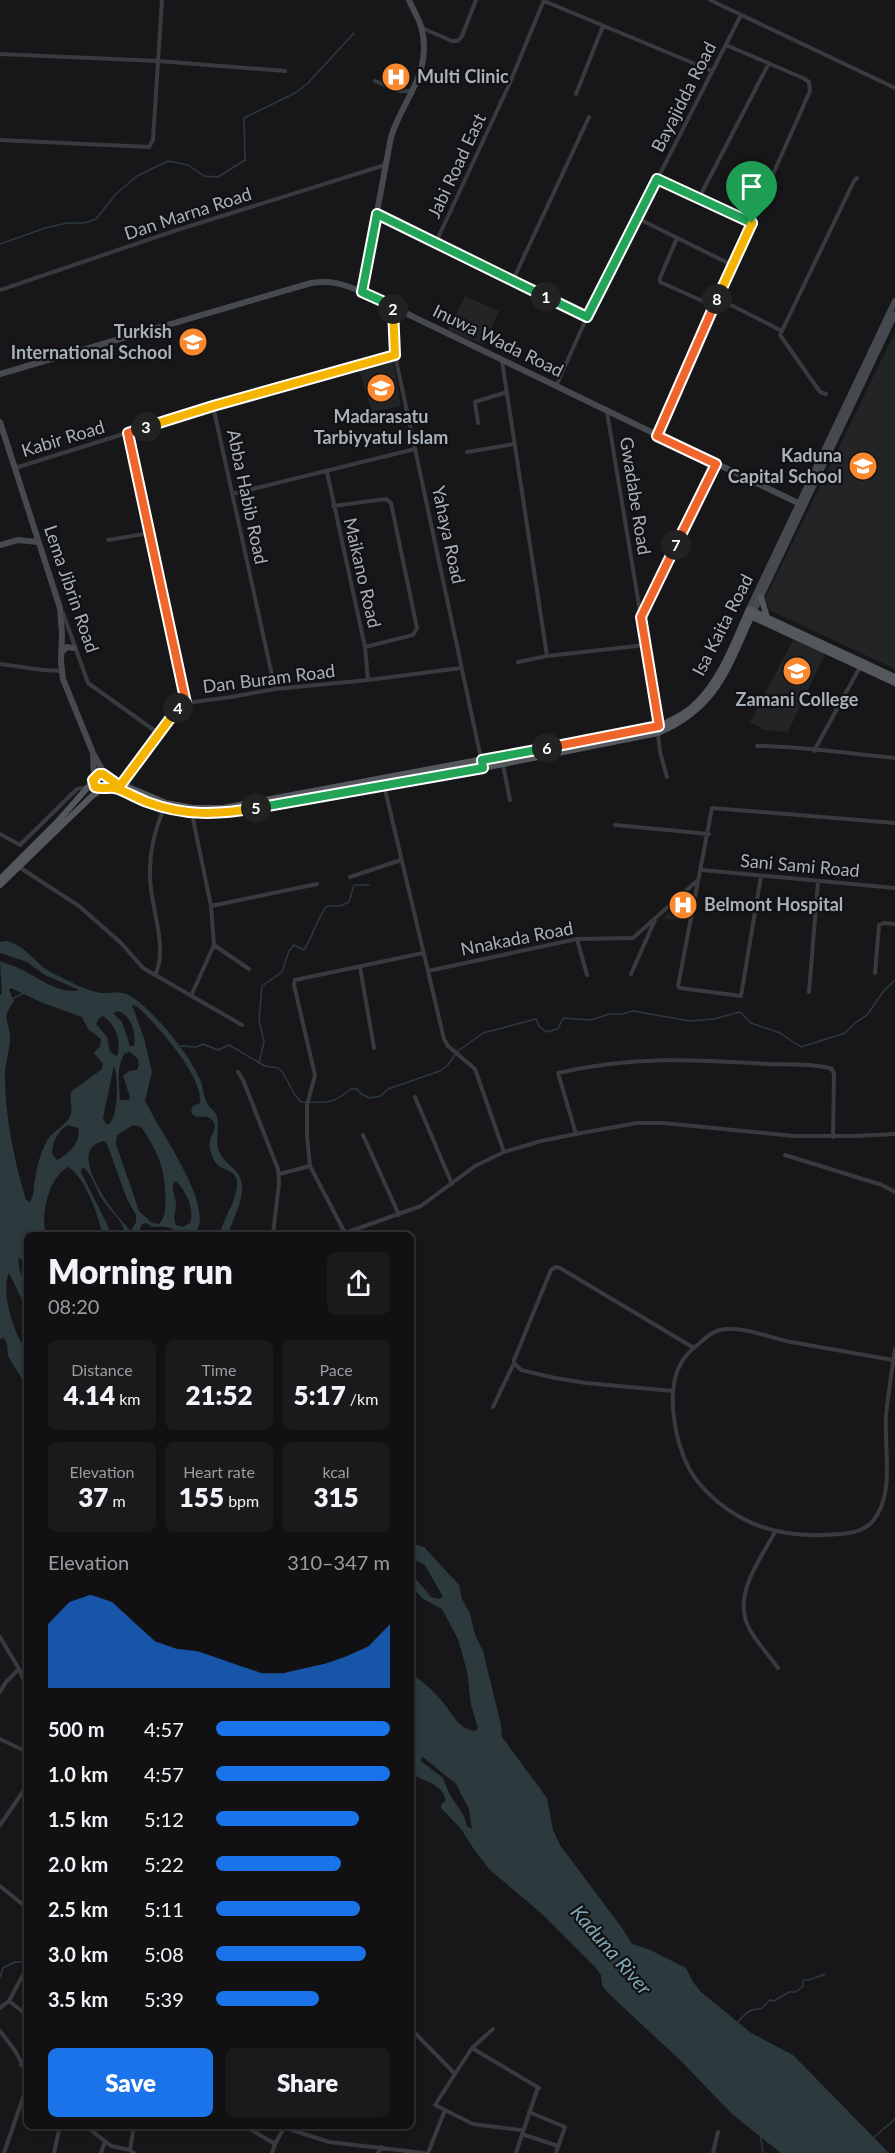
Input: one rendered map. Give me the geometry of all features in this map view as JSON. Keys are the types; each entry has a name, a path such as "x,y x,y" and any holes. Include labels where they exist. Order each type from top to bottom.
{"main road":[{"path":"761,597 765,619"},
{"path":"750,613 895,683"},
{"name":"Isa Kaita Road","path":"106,777 120,786 166,803 193,808 252,806 483,768 659,730 688,717 707,701 734,656 750,613"},
{"name":"Isa Kaita Road","path":"103,788 119,789 164,808 192,814 224,814 252,806 482,760 659,730 691,709 702,697 750,613"},
{"path":"747,625 765,619"},
{"path":"861,665 895,677"},
{"path":"0,879 93,779 99,774 106,777 107,783 103,788 0,885"},
{"path":"93,779 95,787 103,788"}],"street":[{"path":"0,140 149,147 152,145 162,0"},
{"path":"362,292 394,127 413,91 425,59 422,28 409,0"},
{"path":"422,28 452,41 458,41 476,0"},
{"path":"544,0 712,70"},
{"name":"Jabi Road East","path":"435,242 509,85 544,0"},
{"path":"710,0 895,88"},
{"name":"Bayajidda Road","path":"556,386 587,317 741,15"},
{"path":"576,94 603,26"},
{"path":"657,436 811,86 803,78 726,45"},
{"path":"0,54 158,61 285,71"},
{"path":"699,198 769,63"},
{"path":"375,81 399,91 413,91"},
{"path":"513,280 590,117"},
{"name":"Dan Marna Road","path":"0,290 174,231 385,165"},
{"path":"826,394 820,392 780,335 857,178"},
{"path":"657,179 752,223"},
{"path":"377,214 587,317"},
{"path":"637,218 732,266"},
{"path":"677,238 660,282 714,306"},
{"name":"Inuwa Wada Road","path":"0,374 311,283 336,282 393,306 798,503"},
{"path":"717,298 782,331"},
{"name":"Isa Kaita Road","path":"750,613 798,503 895,302"},
{"name":"Yahaya Road","path":"393,306 395,355 483,768"},
{"name":"Isa Kaita Road","path":"750,613 761,597 895,314"},
{"name":"Kabir Road","path":"15,468 213,406 395,355"},
{"path":"502,360 547,656"},
{"path":"213,406 340,369"},
{"path":"478,423 475,402 507,392"},
{"name":"Abba Habib Road","path":"213,406 275,689"},
{"name":"Gwadabe Road","path":"607,412 646,645 659,730 660,752 667,777"},
{"name":"Lema Jibrin Road","path":"0,422 74,648 88,683 158,733"},
{"path":"128,433 186,703"},
{"path":"467,452 514,444"},
{"path":"232,494 415,449"},
{"path":"641,617 716,464"},
{"name":"Maikano Road","path":"327,472 365,647 368,680"},
{"path":"333,506 386,499 391,503 417,628 413,635 365,647"},
{"path":"108,540 150,533"},
{"path":"0,545 18,540 39,542"},
{"path":"54,586 61,621 63,679 93,753 106,777"},
{"path":"518,662 547,656 646,645"},
{"path":"61,653 67,647 74,648"},
{"path":"0,664 62,671"},
{"path":"814,751 861,665"},
{"name":"Dan Buram Road","path":"120,786 158,733 178,708 186,703 275,689 461,668"},
{"path":"757,746 786,746 814,751 895,758"},
{"path":"93,753 93,779"},
{"path":"503,764 510,800"},
{"path":"384,785 444,1039 448,1046 475,1069 504,1152"},
{"path":"0,834 20,845 77,789 88,787"},
{"path":"761,876 741,996 683,990 678,986 709,834 711,809 715,807 895,823"},
{"path":"155,975 160,952 150,877 157,824 164,808"},
{"path":"191,996 214,945 211,906 192,814"},
{"path":"615,825 709,834"},
{"path":"350,877 401,860"},
{"path":"19,867 79,906 121,943 137,963 242,1025"},
{"name":"Sani Sami Road","path":"702,870 895,888"},
{"name":"Nnakada Road","path":"428,971 577,939 633,938 698,880"},
{"path":"809,992 818,882"},
{"path":"211,906 317,885"},
{"path":"631,974 656,918"},
{"path":"875,973 879,926 884,923 895,924"},
{"path":"577,939 587,975"},
{"path":"214,945 249,969"},
{"path":"344,1232 310,1166 307,1106 315,1080 315,1071 294,985 295,981 423,953"},
{"path":"360,967 374,1048"},
{"path":"576,1134 558,1073 602,1064 650,1059 697,1059 832,1069 834,1074 833,1137"},
{"path":"238,1072 279,1174 273,1232"},
{"path":"415,1097 452,1185"},
{"path":"348,1232 421,1206 475,1166 504,1152 541,1141 637,1123 663,1123 794,1136 895,1134"},
{"path":"363,1135 399,1215"},
{"path":"784,1155 882,1185 895,1192"},
{"path":"279,1174 310,1166"},
{"path":"493,1407 514,1363 532,1311 551,1270 556,1267 694,1348"},
{"path":"894,1360 731,1329 718,1330 694,1348 680,1365 673,1391 676,1438 697,1481 718,1501 744,1520 775,1532 810,1535 863,1530 881,1511 887,1494 886,1417 894,1360 895,1349"},
{"path":"514,1363 521,1370 555,1378 673,1391"},
{"path":"775,1532 753,1573 743,1602 743,1615 750,1630 778,1668"},
{"path":"0,1637 24,1681"},
{"path":"0,1692 19,1669"},
{"path":"0,1678 6,1682"},
{"path":"0,1739 24,1751"},
{"path":"0,1825 24,1789"},
{"path":"0,1886 24,1906"},
{"path":"0,2008 9,2001 24,1973"},
{"path":"9,2001 24,2013"},
{"path":"493,2029 472,2048 435,2104 473,2124 521,2132 558,2146"},
{"path":"0,2031 16,2052 24,2070"},
{"path":"414,2034 455,2074"},
{"path":"472,2048 538,2089 521,2132 516,2153"},
{"path":"21,2065 24,2062"},
{"path":"4,2153 24,2095"},
{"path":"294,2129 329,2142 426,2153 445,2110"},
{"path":"530,2112 565,2127 556,2153"},
{"path":"54,2153 59,2129"},
{"path":"91,2129 111,2146 132,2151 134,2129"},
{"path":"250,2129 275,2144"},
{"path":"272,2153 275,2144 287,2129"},
{"path":"712,2153 718,2132"},
{"path":"101,2153 105,2141"},
{"path":"378,2153 381,2147"}],"shaded area":[{"path":"465,296 499,311 484,345 448,330"},
{"name":"Kaduna Capital School","path":"895,332 895,669 769,610 765,599"},
{"name":"Madarasatu Tarbiyyatul Islam","path":"393,359 401,406 372,412 359,370"},
{"name":"Zamani College","path":"794,638 825,654 788,732 764,730 750,722"},
{"name":"Belmont Hospital","path":"692,891 687,920 662,919"}],"water":[{"path":"0,942 14,943 54,974 96,992 129,995 153,1014 194,1067 207,1103 217,1117 218,1149 239,1176 242,1186 239,1204 229,1232 221,1232 234,1198 237,1179 235,1175 220,1167 212,1156 210,1143 215,1128 214,1123 208,1117 194,1116 191,1112 193,1106 200,1103 199,1092 187,1066 157,1026 138,1007 132,1005 144,1038 152,1072 145,1100 182,1166 198,1204 200,1219 196,1232 188,1232 189,1229 185,1232 177,1232 170,1228 152,1227 146,1223 142,1224 139,1232 125,1232 119,1220 102,1199 88,1172 82,1167 81,1172 110,1232 102,1232 98,1217 80,1179 68,1167 61,1172 51,1188 45,1207 46,1232 24,1232 24,1262 18,1258 24,1281 24,1304 9,1273 7,1280 7,1301 17,1335 24,1347 24,1382 8,1356 4,1338 0,1339 0,995 2,993 0,961 56,988 79,990 45,975 27,962 0,953","holes":["11,988 82,1017 88,1029 101,1039 100,1046 94,1053 103,1064 102,1069 72,1091 71,1114 66,1122 51,1135 44,1147 30,1202 26,1200 16,1164 6,1105 5,1070 10,1039 7,1013 14,1001 9,990","118,1011 123,1013 130,1021 134,1031 134,1046 130,1046 122,1022 113,1013","103,1016 108,1019 114,1029 119,1045 117,1056 110,1052 107,1037 96,1024","130,1052 138,1059 139,1065 137,1070 129,1071 123,1076 129,1100 120,1099 120,1064 125,1053","114,1066 117,1087 115,1113 109,1124 106,1124 103,1118","68,1125 78,1128 78,1138 73,1147 57,1160 52,1154 54,1141 61,1130","133,1125 141,1127 157,1155 165,1187 166,1205 165,1213 159,1224 152,1223 139,1211 116,1144 117,1135","104,1141 107,1144 127,1199 136,1215 136,1222 131,1231 115,1213 96,1184 90,1170 89,1157 93,1147","176,1181 183,1190 190,1206 190,1223 183,1227 176,1225 175,1222 176,1205 173,1184"]},
{"name":"Kaduna River","path":"414,1544 424,1547 459,1585 475,1635 483,1651 502,1737 547,1798 553,1830 560,1845 632,1944 648,1949 686,1968 701,1992 751,2033 793,2055 889,2153 781,2153 732,2114 680,2060 609,1994 602,1985 601,1975 596,1968 541,1913 490,1870 461,1829 441,1808 446,1800 441,1790 414,1775 414,1675 434,1692 463,1727 475,1731 478,1728 458,1639 442,1609 423,1599 414,1589 414,1577 431,1597 438,1599 443,1597 425,1565 414,1560","holes":["423,1757 456,1784 469,1809 472,1829 467,1826 443,1778 421,1761 421,1758"]}],"waterway":[{"path":"0,244 45,228 67,223 85,223 96,219 116,194 137,176 168,161 188,165 204,176 218,177 245,160 244,118 295,93 308,83 354,33"},
{"path":"259,1063 264,1042 259,1020 262,986 282,972 289,951 294,945 304,950 327,906 340,906 349,902 354,885 369,885"},
{"path":"458,1051 483,1033 536,1019 539,1026 546,1032 558,1029 563,1018 591,1020 609,1014 633,1011 690,1021 714,1019 740,1012 751,1023 780,1033 801,1047 845,1033 867,1015 883,992 895,980"},
{"path":"14,998 24,993"},
{"path":"180,1046 196,1047 203,1044 218,1050 229,1045 265,1066 278,1068 301,1102 333,1101 351,1089 357,1089 361,1094 370,1098 381,1096 388,1089 440,1071 455,1055"},
{"path":"0,1977 3,1968 15,1962 24,1962"},
{"path":"738,2022 748,2012 761,2009 770,2000 774,2001 789,1992 796,1992 803,1986 803,1980 825,1974 821,1976"},
{"path":"873,2138 895,2119"},
{"path":"760,2133 763,2153"}],"place":[{"name":"Multi Clinic","path":"396,77"},
{"name":"Turkish International School","path":"193,342"},
{"name":"Madarasatu Tarbiyyatul Islam","path":"381,388"},
{"name":"Kaduna Capital School","path":"863,466"},
{"name":"Zamani College","path":"797,671"},
{"name":"Belmont Hospital","path":"683,905"}],"route":[{"path":"657,179 752,223 657,436 716,464 641,617 659,726 482,760 483,768 224,814 192,814 164,808 113,787 100,789 95,787 93,780 99,774 103,774 120,786 158,733 178,708 186,703 128,433 213,406 395,355 393,306 362,292 377,214 587,317 657,179"}]}
